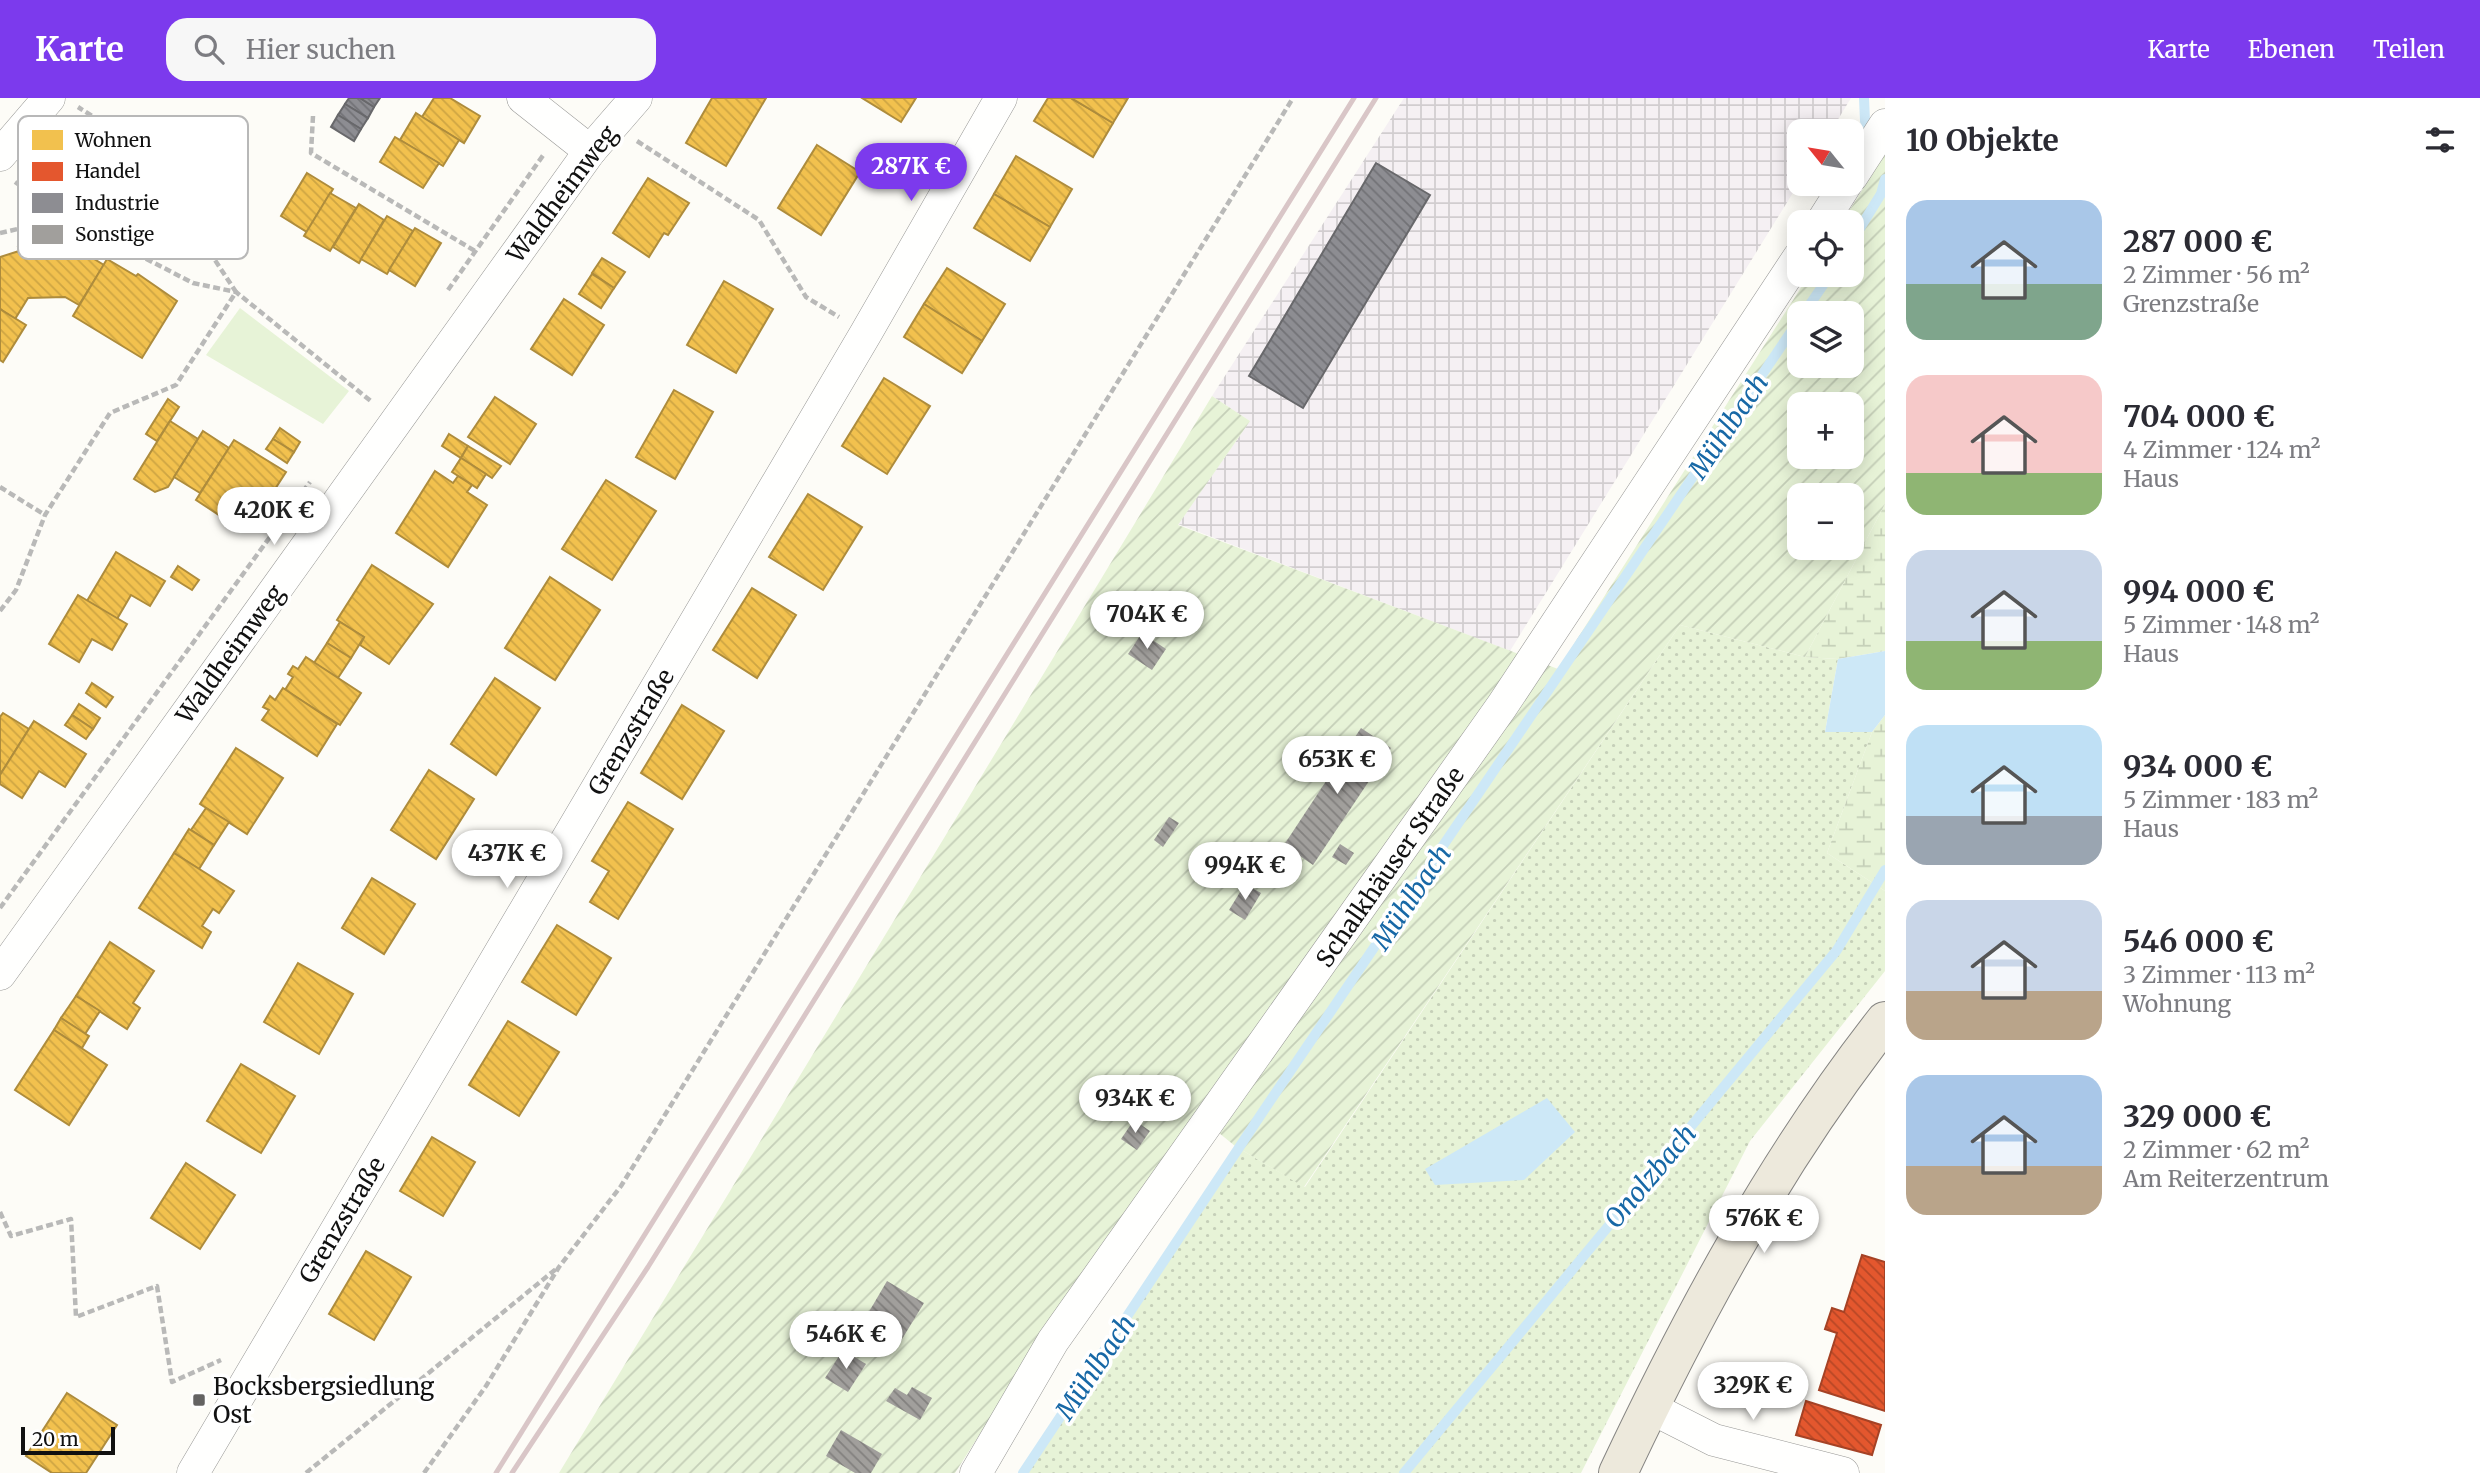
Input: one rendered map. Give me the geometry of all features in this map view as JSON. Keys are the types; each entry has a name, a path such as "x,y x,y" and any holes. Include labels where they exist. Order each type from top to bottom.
{"main road":[{"path":"1618,1473 1649,1407 1749,1219 1830,1091 1885,1021"}],"street":[{"path":"523,98 590,151"},
{"name":"Waldheimweg","path":"0,974 590,151 636,98"},
{"name":"Grenzstraße","path":"193,1473 866,333 1001,98"},
{"path":"49,116 62,101"},
{"path":"1864,158 1885,125"},
{"path":"6,167 18,153"},
{"name":"Schalkhäuser Straße","path":"976,1473 1053,1341 1502,706 1787,275"},
{"path":"1649,1407 1714,1440 1843,1473"}],"path":[{"path":"424,1473 486,1387 559,1267 621,1186 1293,98"},
{"path":"62,101 89,116"},
{"path":"313,116 312,153 504,271"},
{"path":"612,126 759,220 806,297 866,333"},
{"path":"445,294 561,129"},
{"path":"0,233 18,229"},
{"path":"147,259 193,283 236,292"},
{"path":"215,259 236,292 369,400 398,420"},
{"path":"0,611 16,590 45,516 110,412 176,385 236,292"},
{"path":"361,411 377,390"},
{"path":"0,908 312,479"},
{"path":"0,486 45,516"},
{"path":"0,1212 11,1236 71,1219 76,1317 157,1286 173,1382 226,1357 253,1372"},
{"path":"306,1473 559,1267"}],"shaded area":[{"path":"1404,98 1851,98 1838,119 1787,119 1787,196 1791,196 1510,651 1178,524 1250,421 1212,396"}],"green space":[{"path":"1885,154 1885,504 1864,544 1864,483 1787,483 1787,560 1856,560 1805,657 1680,625 1304,1187 1235,1146 1197,1115 1067,1297 955,1473 559,1473 1212,396 1250,421 1178,525 1558,669 1787,310 1787,378 1864,378 1864,301 1792,301 1801,287 1864,287 1864,210 1850,210 1858,196 1864,196 1864,187"},
{"path":"240,308 349,391 323,424 206,355"},
{"path":"1885,504 1885,651 1838,659 1805,657 1856,560 1864,560 1864,544"},
{"path":"1680,625 1805,657 1838,659 1825,732 1872,732 1827,853 1885,891 1885,971 1750,1141 1581,1473 1025,1473 1235,1146 1305,1187"},
{"path":"1885,715 1885,891 1827,853 1872,732"}],"water":[{"path":"1885,651 1885,715 1872,732 1825,732 1838,659"},
{"path":"1547,1098 1575,1132 1524,1180 1435,1185 1425,1169"}],"building: Wohnen":[{"path":"434,98 450,98 480,116 464,143 422,117"},
{"path":"712,98 766,98 726,166 686,143"},
{"path":"862,98 916,98 901,122"},
{"path":"1048,98 1071,98 1113,123 1093,157 1034,121"},
{"path":"1071,98 1128,98 1113,123"},
{"path":"416,113 459,140 443,166 400,140"},
{"path":"395,137 439,163 423,188 380,162"},
{"path":"817,145 860,172 821,235 778,208"},
{"path":"1016,156 1072,189 1050,227 994,194"},
{"path":"307,173 333,189 307,232 281,216"},
{"path":"648,178 689,203 668,235 664,233 649,257 613,233"},
{"path":"330,193 356,208 330,251 304,236"},
{"path":"994,194 1050,227 1030,261 974,228"},
{"path":"359,204 384,220 359,263 333,247"},
{"path":"387,216 413,231 387,274 361,259"},
{"path":"415,228 441,243 415,286 389,270"},
{"path":"18,251 18,259 94,259 104,265 79,305 65,297 28,298 15,319 0,309 0,257"},
{"path":"602,258 625,272 614,288 592,273"},
{"path":"107,259 136,276 138,274 177,301 142,358 73,316"},
{"path":"947,268 1005,304 982,341 924,304"},
{"path":"592,274 614,288 601,308 579,294"},
{"path":"724,281 773,309 736,373 687,345"},
{"path":"564,299 604,325 572,375 531,349"},
{"path":"924,304 982,341 962,373 904,337"},
{"path":"0,309 26,325 3,362 0,360"},
{"path":"884,378 930,406 887,474 842,446"},
{"path":"674,390 713,412 675,479 636,457"},
{"path":"495,397 536,424 510,464 468,437"},
{"path":"168,399 179,407 157,441 146,434"},
{"path":"170,421 198,439 168,487 155,492 134,479"},
{"path":"280,428 300,442 294,452 273,439"},
{"path":"203,431 229,448 200,493 174,477"},
{"path":"449,434 468,446 461,458 442,446"},
{"path":"273,439 294,452 287,463 266,449"},
{"path":"234,440 286,472 264,506 239,490 222,517 196,500"},
{"path":"468,446 501,466 492,478 461,458"},
{"path":"461,458 486,474 477,488 452,472"},
{"path":"435,471 453,483 458,476 472,485 467,492 487,505 448,567 396,533"},
{"path":"606,480 656,511 612,580 562,549"},
{"path":"808,494 862,527 823,590 769,557"},
{"path":"116,552 165,581 150,606 131,595 117,619 87,601"},
{"path":"372,565 433,604 389,664 360,645 364,637 337,620"},
{"path":"178,566 199,580 192,590 171,577"},
{"path":"550,577 600,610 555,680 505,648"},
{"path":"752,588 796,615 757,678 713,650"},
{"path":"78,595 127,624 112,650 92,639 79,662 49,644"},
{"path":"340,622 364,637 351,658 327,643"},
{"path":"327,643 351,658 338,678 314,663"},
{"path":"306,657 361,693 340,725 285,690 293,677 288,674 293,666 298,669"},
{"path":"495,678 540,708 496,775 451,744"},
{"path":"92,683 113,697 106,707 86,693"},
{"path":"283,688 337,724 317,756 262,720 269,710 263,707 270,696 275,700"},
{"path":"79,704 100,718 93,729 72,715"},
{"path":"682,705 724,731 682,799 641,773"},
{"path":"3,713 29,729 0,775 0,717"},
{"path":"72,715 93,729 86,739 65,725"},
{"path":"34,721 86,754 65,787 39,771 22,798 0,784 0,775"},
{"path":"236,748 283,778 247,834 200,804"},
{"path":"429,770 474,799 436,859 391,830"},
{"path":"628,802 673,829 618,919 590,902 609,871 592,861"},
{"path":"206,808 229,822 214,845 191,830"},
{"path":"189,829 214,845 199,869 174,853"},
{"path":"174,853 234,891 219,913 213,909 202,926 211,932 202,948 139,908"},
{"path":"372,878 415,904 384,954 342,928"},
{"path":"557,925 611,958 576,1015 522,982"},
{"path":"110,942 154,971 133,1003 140,1008 127,1029 76,996"},
{"path":"298,963 353,994 319,1054 264,1022"},
{"path":"76,996 100,1011 85,1034 61,1018"},
{"path":"61,1018 89,1036 82,1048 54,1030"},
{"path":"508,1021 559,1052 519,1116 469,1085"},
{"path":"54,1030 107,1065 69,1125 15,1090"},
{"path":"241,1064 295,1096 261,1153 207,1121"},
{"path":"432,1137 475,1162 443,1216 400,1191"},
{"path":"186,1163 235,1195 200,1249 151,1218"},
{"path":"366,1251 411,1277 374,1340 329,1314"},
{"path":"67,1393 117,1425 86,1473 52,1473 26,1456"}],"building: Handel":[{"path":"1862,1255 1885,1262 1885,1411 1819,1390 1837,1333 1825,1329 1832,1308 1844,1312"},
{"path":"1806,1401 1881,1425 1872,1455 1796,1435"}],"building: Industrie":[{"path":"349,98 360,98 374,107 368,118 345,104"},
{"path":"360,98 380,98 374,107"},
{"path":"345,104 368,118 361,129 338,115"},
{"path":"338,115 361,129 354,141 331,127"},
{"path":"1376,163 1430,195 1303,408 1249,376"}],"building: Sonstige":[{"path":"1142,633 1166,649 1152,670 1128,654"},
{"path":"1361,728 1391,748 1313,865 1284,845"},
{"path":"1169,817 1179,823 1163,847 1154,840"},
{"path":"1340,844 1354,853 1346,865 1332,857"},
{"path":"1245,884 1261,893 1245,920 1229,910"},
{"path":"1134,1120 1150,1131 1137,1150 1121,1139"},
{"path":"887,1281 924,1303 899,1344 863,1322"},
{"path":"843,1325 875,1342 868,1355 836,1338"},
{"path":"843,1350 866,1364 848,1392 825,1378"},
{"path":"912,1387 932,1398 920,1420 886,1401 895,1388 907,1395"},
{"path":"841,1430 882,1454 871,1473 855,1473 826,1456"}],"waterway":[{"name":"Mühlbach","path":"1864,98 1865,121 1873,134"},
{"name":"Mühlbach","path":"1864,222 1881,194 1885,179"},
{"name":"Mühlbach","path":"1812,301 1822,287"},
{"name":"Mühlbach","path":"1023,1473 1264,1110 1787,338"},
{"name":"Onolzbach","path":"1404,1473 1837,950 1885,870"}],"railway":[{"path":"496,1473 1354,98"},
{"path":"512,1473 648,1267 1376,98"}],"place":[{"name":"Bocksbergsiedlung Ost","path":"199,1400"}]}
